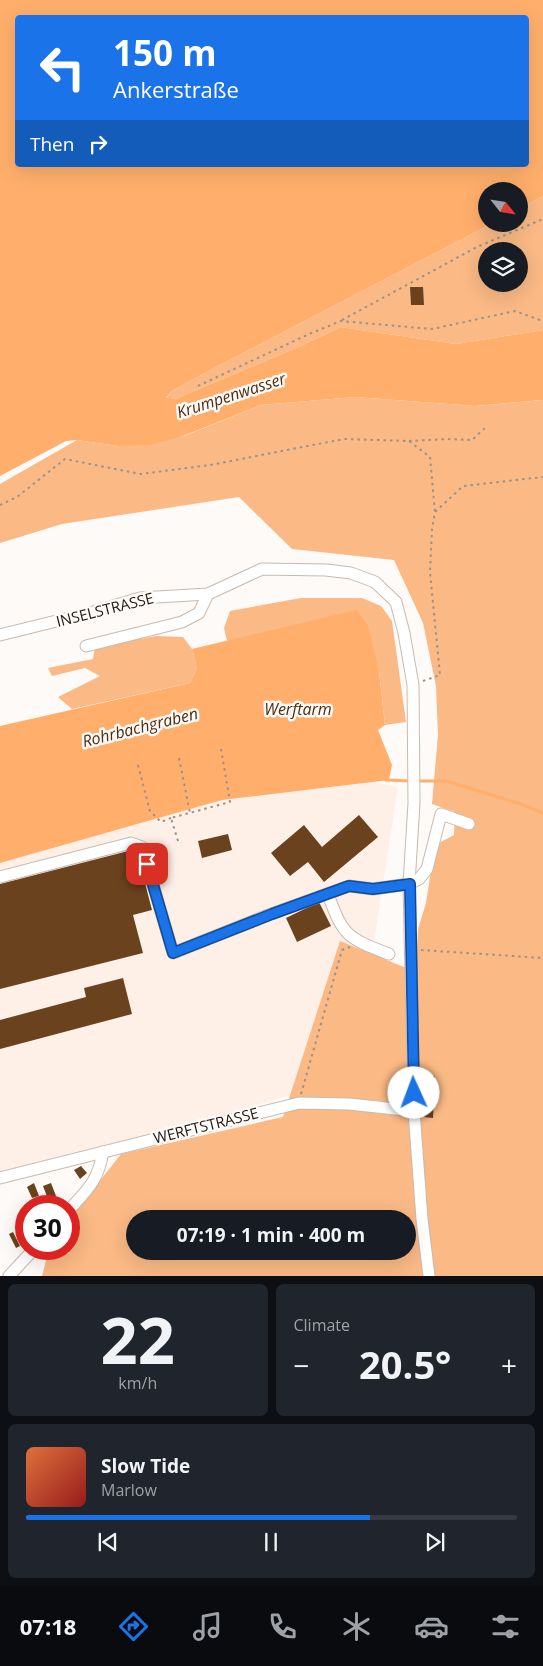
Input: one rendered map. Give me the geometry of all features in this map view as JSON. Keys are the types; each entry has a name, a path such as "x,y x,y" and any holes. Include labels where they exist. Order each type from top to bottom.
{"street":[{"name":"INSELSTRASSE","path":"0,636 140,598 208,594 262,569 326,570 351,573 375,582 396,602 404,633 412,686 414,804 410,884"},
{"path":"86,646 182,622 199,613 208,594"},
{"path":"0,877 131,844 142,847 173,953 349,886 373,889 410,884 419,879 427,869 441,814 469,824"},
{"path":"410,884 414,1111 422,1219 429,1276"},
{"path":"328,894 338,920 346,933 362,944 389,954"},
{"name":"WERFTSTRASSE","path":"0,1178 299,1103 349,1104 414,1111"},
{"path":"80,1198 96,1180 103,1152"},
{"path":"8,1276 23,1260"}],"path":[{"path":"198,386 341,321 477,247 543,220"},
{"path":"341,321 432,329 515,311 543,321"},
{"path":"0,505 17,497 65,459 141,474 210,465 344,439 472,440 484,428"},
{"path":"409,441 430,457 436,512 432,529 430,572 440,675 412,686"},
{"path":"436,512 463,486 543,477"},
{"path":"138,766 150,811 161,822 230,802 221,749"},
{"path":"179,758 190,813"},
{"path":"172,818 178,841"},
{"path":"299,1103 342,950 362,944"},
{"path":"410,949 543,958"}],"shaded area":[{"path":"543,196 543,330 456,344 340,327 303,345 175,399 166,399 172,391 478,231 528,232 528,204"},
{"path":"355,397 475,406 543,400 543,1276 42,1276 46,1260 80,1260 80,1206 121,1154 283,1117 340,941 416,972 418,929 426,903 435,845 454,835 455,812 432,804 438,735 436,686 423,623 394,560 292,549 239,497 62,524 0,543 0,484 77,440 118,446 184,436 261,405"},
{"path":"301,598 362,598 381,606 392,621 406,722 385,725 379,671 357,611 227,641 224,628 230,611"},
{"path":"156,636 183,637 192,649 197,668 190,683 72,709 58,697 100,676 85,668 52,676 48,668 93,659 95,647"},
{"path":"374,782 398,787 372,954 340,941 290,1095 221,1116 0,1172 0,863 222,800"}],"water":[{"name":"Krumpenwasser","path":"0,0 543,0 543,196 528,204 528,182 478,182 478,231 201,375 172,391 166,398 175,399 303,345 340,327 456,344 543,330 543,400 475,406 355,397 261,405 183,436 149,445 118,446 77,440 66,441 0,476"},
{"name":"Werftarm","path":"357,610 368,626 379,671 385,725 378,730 392,765 389,780 222,800 0,863 0,726 190,683 197,668 192,649"}],"building":[{"path":"410,287 423,287 424,305 411,305"},
{"path":"359,815 378,837 324,882 308,862 290,876 271,853 304,825 322,847"},
{"path":"228,834 232,850 202,858 198,841"},
{"path":"136,849 152,910 133,915 143,953 0,989 0,884"},
{"path":"319,902 331,926 297,942 286,918"},
{"path":"123,978 132,1014 0,1049 0,1020 86,997 84,988"},
{"path":"426,1075 435,1076 433,1118 424,1117"},
{"path":"81,1166 87,1173 80,1179 74,1170"},
{"path":"34,1183 39,1195 31,1195 27,1187"},
{"path":"51,1183 56,1195 46,1195 43,1186"},
{"path":"13,1232 15,1236 15,1246 9,1234"}],"waterway":[{"name":"Rohrbachgraben","path":"386,780 410,781"},
{"name":"Rohrbachgraben","path":"416,781 446,781 521,804 543,813"}],"route":[{"path":"147,864 173,953 349,886 373,889 410,884 414,1093"}]}
